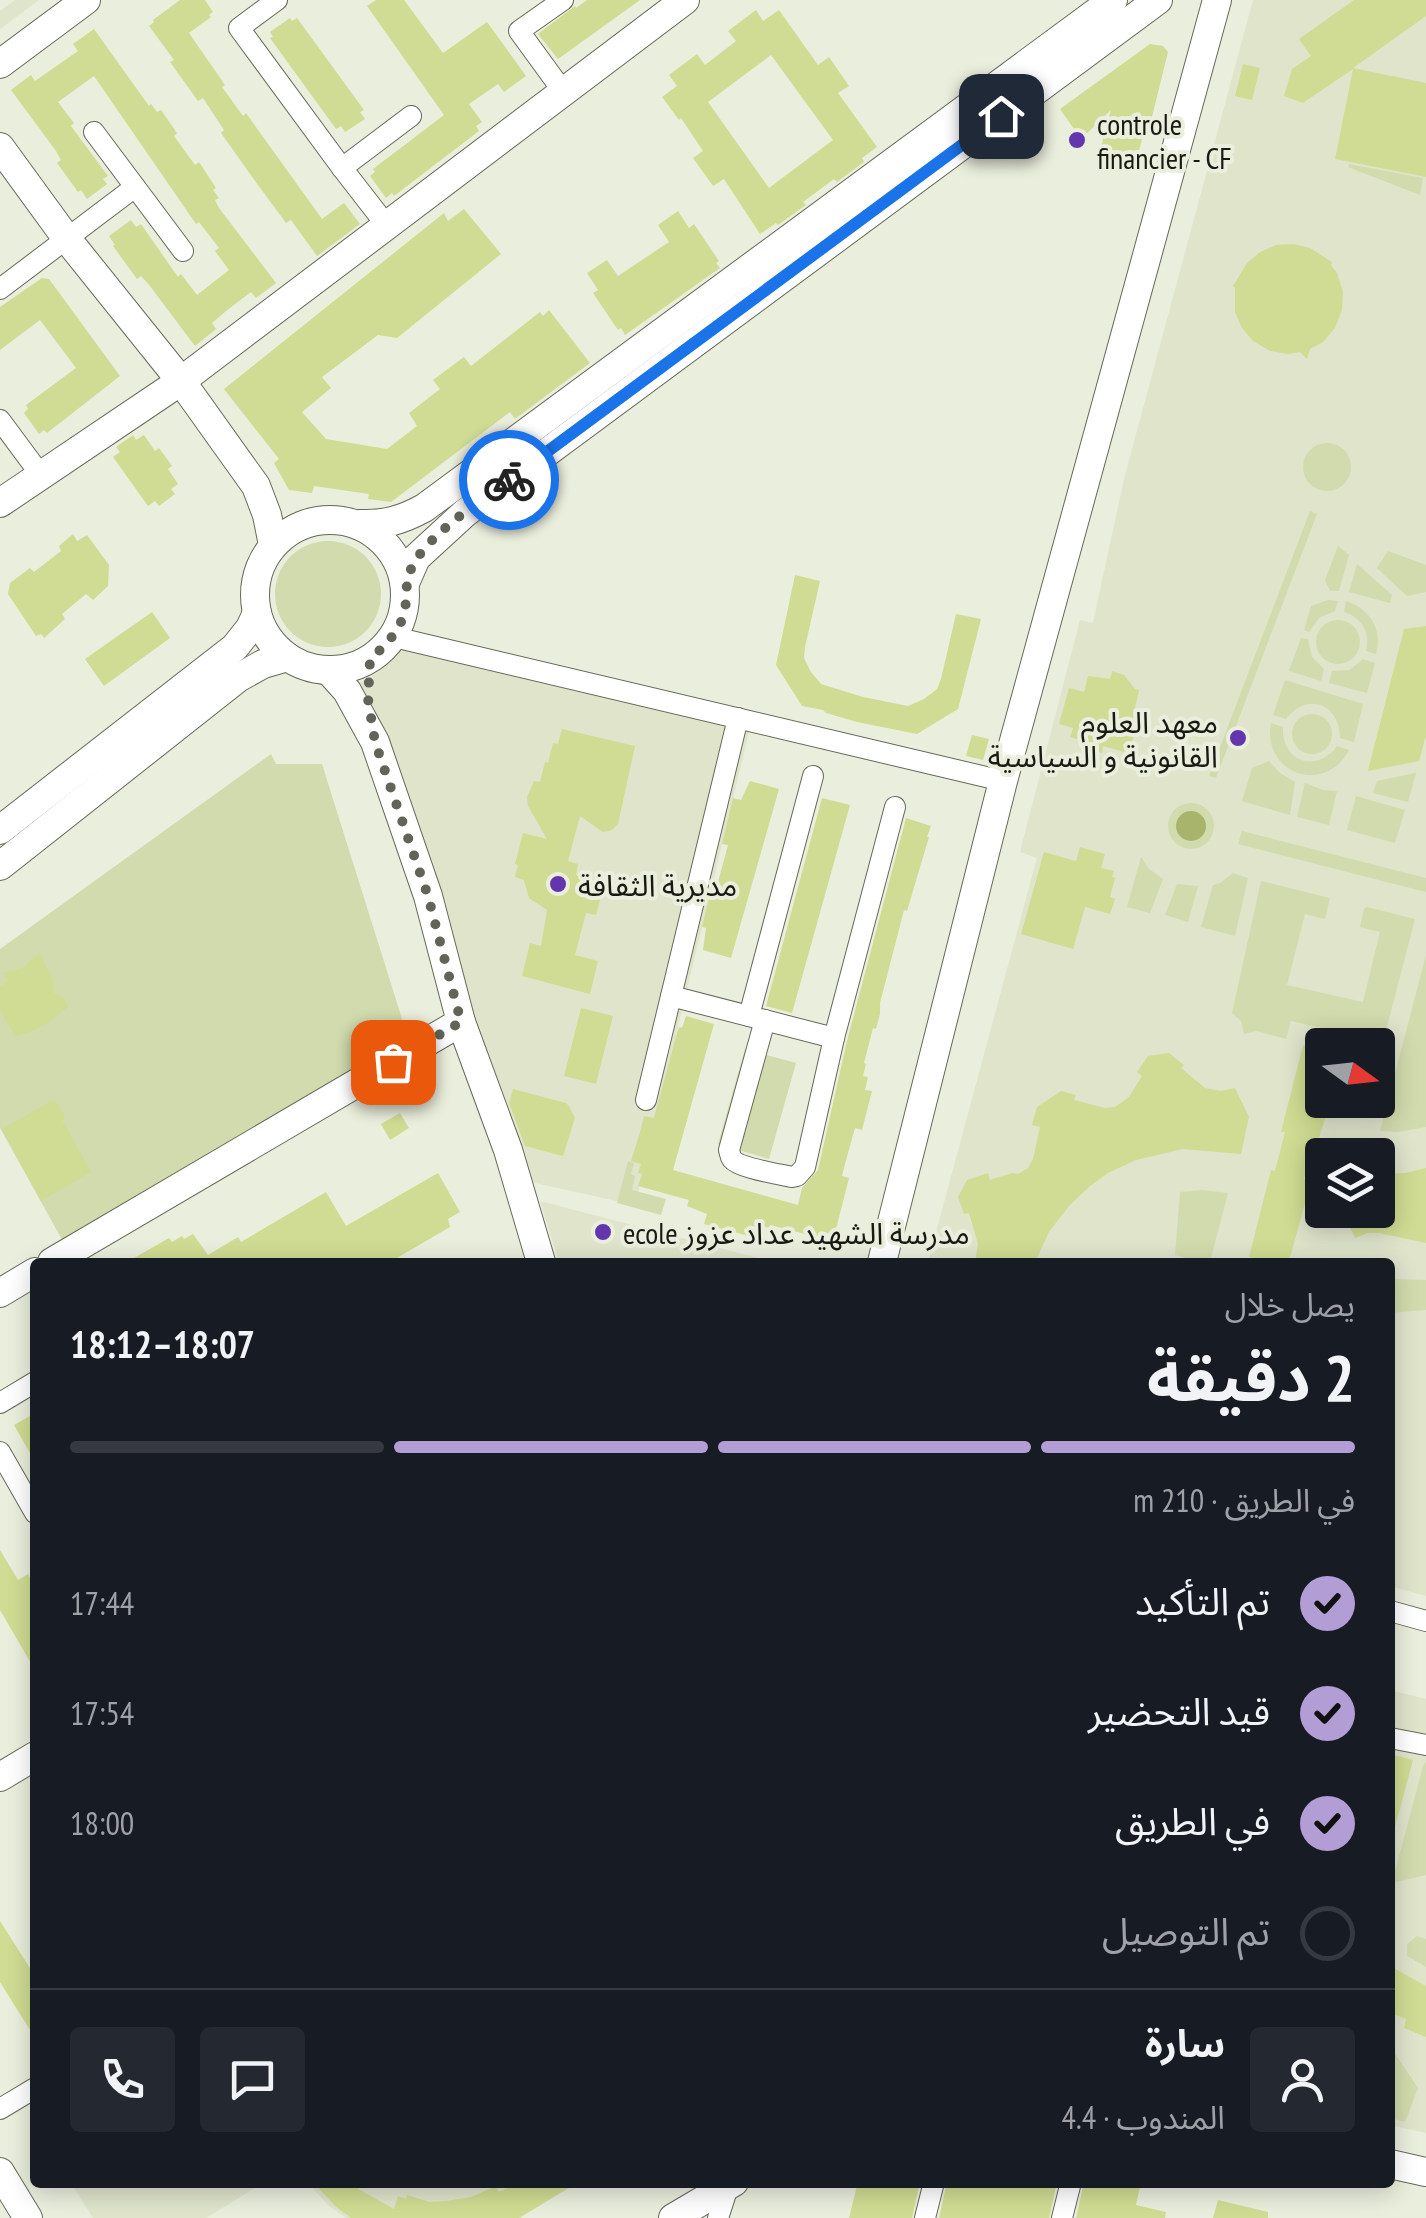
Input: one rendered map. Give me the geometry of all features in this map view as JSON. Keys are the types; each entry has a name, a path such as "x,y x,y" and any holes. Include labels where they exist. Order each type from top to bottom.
{"main road":[{"path":"0,64 86,0"},
{"path":"0,503 181,380 685,0"},
{"path":"360,524 377,534 400,565 405,584 404,611 394,636 370,660 350,668 329,671 287,658 263,630 254,595 263,560 286,533 322,519 383,525 424,508 1113,0"},
{"path":"405,584 416,558 465,513 1158,0"},
{"path":"883,1258 1003,781 1217,0"},
{"path":"0,146 67,239 181,380 256,486 273,545"},
{"path":"256,486 303,524"},
{"path":"0,830 234,648 257,612"},
{"path":"0,866 238,678 263,664 287,658"},
{"path":"370,660 368,699 375,742 428,896 461,1022 508,1150 540,1258"},
{"path":"329,671 347,691 375,742"},
{"path":"59,1258 461,1022"},
{"path":"0,1293 30,1275"},
{"path":"0,1777 30,1759"},
{"path":"1395,2165 1425,2169"},
{"path":"0,2172 28,2218"},
{"path":"673,2218 725,2188"}],"street":[{"path":"277,0 239,28 387,226"},
{"path":"562,90 520,32 563,0"},
{"path":"342,168 411,116"},
{"path":"94,132 183,251"},
{"path":"0,289 135,188"},
{"path":"0,420 40,474"},
{"path":"394,636 1003,781"},
{"path":"646,1100 738,718"},
{"path":"813,776 729,1150 735,1162 792,1177 803,1172 895,807"},
{"path":"671,996 834,1038"},
{"path":"0,1403 30,1385"},
{"path":"0,1452 30,1504"},
{"path":"1395,1612 1426,1621"},
{"path":"1395,1739 1426,1745"},
{"path":"0,2110 30,2091"},
{"path":"718,2218 730,2188"},
{"path":"925,2218 932,2188"},
{"path":"1062,2218 1070,2188"}],"shaded area":[{"path":"15,0 39,0 0,29 0,11"},
{"name":"معهد العلوم القانونية و السياسية","path":"1253,0 1426,0 1426,1596 1395,1587 1395,1258 929,1258 1037,858 1020,852 1080,620 1093,623 1124,479"},
{"path":"1349,164 1423,178 1420,195 1348,167"},
{"path":"1327,443 1344,450 1351,467 1344,484 1327,491 1310,484 1303,467 1310,450"},
{"path":"1310,511 1317,514 1216,778 1209,776"},
{"path":"328,541 348,545 365,557 377,574 381,594 377,614 365,631 348,643 328,647 308,643 291,631 279,614 275,594 279,574 291,557 308,545"},
{"path":"1338,546 1349,555 1339,591 1330,591 1325,580"},
{"path":"1388,551 1426,565 1426,592 1407,596 1377,568"},
{"path":"1357,564 1392,595 1390,603 1349,592"},
{"path":"1338,601 1335,611 1319,618 1309,632 1304,630 1311,606"},
{"path":"1346,601 1362,609 1373,621 1378,636 1376,654 1366,651 1366,632 1356,618 1344,612"},
{"path":"1338,620 1353,627 1360,642 1353,657 1338,664 1323,657 1316,642 1323,627"},
{"path":"1301,638 1308,639 1312,657 1324,669 1321,681 1289,671"},
{"path":"403,644 749,732 635,1205 508,1177 347,691 380,671"},
{"path":"1363,659 1375,663 1367,693 1329,683 1332,671 1350,670"},
{"path":"1285,680 1363,704 1354,742 1340,738 1335,717 1321,705 1303,705 1286,719 1273,715"},
{"path":"1312,714 1326,720 1332,734 1326,748 1312,754 1298,748 1292,734 1298,720"},
{"path":"1271,723 1283,727 1288,749 1302,760 1320,760 1337,746 1349,750 1325,772 1298,773 1276,755"},
{"path":"271,754 276,764 322,764 408,1038 65,1245 0,1128 0,949"},
{"path":"1269,761 1295,782 1290,815 1242,801 1252,768"},
{"path":"1416,773 1408,802 1373,793 1377,781"},
{"path":"1305,783 1337,791 1329,825 1297,817"},
{"path":"1356,796 1405,810 1395,843 1347,830"},
{"path":"1191,803 1208,809 1214,826 1208,843 1191,849 1174,843 1168,826 1174,809"},
{"path":"1191,811 1202,815 1206,826 1202,837 1191,841 1180,837 1176,826 1180,815"},
{"path":"1242,831 1426,878 1426,892 1238,844"},
{"path":"1141,857 1163,879 1150,913 1127,907"},
{"path":"1233,873 1248,878 1235,936 1201,927 1213,885"},
{"path":"1261,881 1330,898 1325,919 1305,914 1287,985 1363,1002 1380,932 1360,927 1364,909 1415,919 1387,1028 1322,1028 1291,1021 1286,1039 1257,1031 1244,1034 1241,1021 1232,1013"},
{"path":"1177,884 1198,886 1188,922 1165,915"},
{"path":"1426,955 1426,1127 1380,1131 1383,1118 1395,1118 1395,1074"},
{"path":"745,1049 796,1063 769,1159 718,1144"},
{"path":"628,1161 634,1163 632,1190 666,1199 661,1215 617,1203"},
{"path":"1180,1192 1228,1193 1211,1258 1175,1255"},
{"name":"ecole مدرسة الشهيد عداد عزوز","path":"540,1201 759,1258 558,1258"},
{"path":"1395,1279 1426,1280 1426,1310 1395,1313"},
{"path":"1395,1691 1426,1699 1426,2133 1395,2126"},
{"path":"1426,1762 1426,1875 1395,1882 1395,1872"},
{"path":"1417,1936 1426,1939 1426,1967 1407,1956 1407,1944"},
{"path":"1395,2054 1418,2088 1405,2122 1395,2119"},
{"path":"74,2188 255,2188 206,2218 93,2218"},
{"path":"313,2188 570,2188 519,2218 346,2218"}],"building":[{"path":"180,0 205,0 213,12 189,33 225,85 222,87 243,116 246,113 322,219 344,203 360,224 317,256 291,220 286,223 258,185 221,133 224,130 203,98 198,101 149,26"},
{"path":"376,0 404,0 443,53 487,22 526,76 504,92 498,84 469,104 482,122 476,126 479,131 394,196 392,193 386,198 370,176 375,172 373,169 444,115 367,6"},
{"path":"587,0 640,0 558,59 538,34"},
{"path":"1354,0 1426,0 1426,16 1353,68 1426,83 1426,177 1335,159 1353,69 1303,103 1284,96 1292,69 1311,56 1299,39"},
{"path":"756,10 763,21 779,10 818,65 829,57 849,86 838,93 877,147 862,158 864,162 837,182 834,179 803,202 806,205 760,234 724,179 713,186 693,158 703,151 662,97 677,86 669,75 697,54 705,65 736,41 728,31","holes":["771,55 833,140 769,188 708,102"]},
{"path":"290,18 297,18 364,110 360,112 365,119 345,132 341,126 336,129 270,38 270,32"},
{"path":"94,29 149,106 157,112 161,110 195,165 199,162 216,188 213,190 219,198 215,200 219,208 276,283 256,298 251,292 226,311 212,323 216,329 195,346 150,286 141,276 137,279 109,236 131,220 136,227 141,224 178,277 181,274 197,295 229,270 215,251 219,248 199,222 196,224 94,76 58,102 108,176 103,179 107,184 87,199 57,163 61,160 56,151 11,90 31,75 35,81 78,51 73,44"},
{"path":"1150,44 1163,46 1168,52 1150,125 1146,124 1137,158 1128,156 1125,165 1098,158 1111,110 1081,139 1060,109"},
{"path":"1243,64 1260,68 1252,100 1235,96"},
{"path":"464,209 501,254 397,338 378,335 322,377 331,388 302,412 326,439 387,449 417,426 409,413 440,389 433,380 464,357 471,366 540,312 543,316 549,310 590,363 515,419 510,412 391,502 368,499 369,494 314,486 312,493 289,490 274,463 279,459 224,389 444,213 448,221"},
{"path":"678,211 689,228 694,224 720,268 625,335 593,293 598,290 587,273 607,260 618,276 669,242 658,225"},
{"path":"1276,245 1310,248 1332,262 1343,292 1335,328 1323,342 1310,349 1307,359 1300,352 1270,351 1253,341 1235,312 1233,286 1247,263"},
{"path":"42,278 49,279 120,376 47,433 44,430 39,434 24,413 26,405 76,368 40,320 0,350 0,307"},
{"path":"133,435 136,440 144,435 172,466 168,469 178,484 171,489 175,494 159,506 155,501 148,506 113,457 120,452 116,447"},
{"path":"73,534 77,541 87,535 109,565 108,586 93,600 86,594 62,614 65,619 44,638 41,634 36,636 8,594 10,583 30,568 34,572 61,551 59,546"},
{"path":"795,575 820,581 805,647 804,658 811,672 821,684 863,697 908,706 924,699 937,689 941,679 956,614 981,619 958,709 917,734 802,706 776,665"},
{"path":"152,612 170,638 104,686 85,659"},
{"path":"1426,626 1426,735 1419,761 1368,771 1404,629"},
{"path":"1112,671 1124,675 1139,690 1135,708 1142,709 1132,742 1124,752 1103,746 1102,753 1080,746 1081,740 1070,737 1073,728 1059,724 1069,688 1084,692 1088,676 1110,679"},
{"path":"562,729 635,746 618,824 603,832 580,816 568,861 578,864 576,875 593,879 590,890 602,893 596,915 586,913 575,955 598,961 590,994 522,976 530,943 541,946 547,910 529,898 524,880 515,877 515,864 523,833 547,839 527,797 534,781 540,782 545,762 548,763 553,743 558,744"},
{"path":"972,735 989,739 983,760 966,756"},
{"path":"750,781 779,789 731,958 703,950 706,928 702,927 713,881 718,882 728,845 722,844 733,798 741,800"},
{"path":"822,798 850,805 792,1013 766,1006"},
{"path":"906,818 931,826 907,911 904,910 880,1014 864,1063 863,1076 868,1077 865,1090 872,1091 862,1130 855,1128 845,1164 842,1176 849,1178 833,1241 770,1225 761,1229 752,1226 749,1236 704,1224 707,1214 687,1206 689,1200 638,1186 641,1164 631,1161 644,1116 654,1118 676,1036 686,1016 714,1024 673,1170 798,1205 802,1188 818,1170 847,1041"},
{"path":"1080,847 1105,854 1101,868 1114,871 1110,897 1115,899 1110,914 1085,907 1073,949 1021,934 1044,852 1076,861"},
{"path":"39,953 53,980 54,993 63,997 68,1007 33,1031 15,1036 0,1010 0,986 8,982 3,973 23,968"},
{"path":"581,1008 613,1016 596,1084 564,1076"},
{"path":"1303,1045 1305,1118 1325,1118 1319,1138 1305,1138 1305,1203 1289,1258 1249,1257 1271,1170 1275,1171 1285,1132 1281,1132"},
{"path":"1169,1053 1205,1088 1235,1088 1249,1117 1241,1154 1183,1149 1136,1160 1108,1173 1069,1206 1049,1232 1037,1258 976,1258 978,1244 969,1213 964,1214 958,1197 967,1180 988,1173 990,1180 1028,1168 1040,1127 1032,1125 1037,1107 1061,1091 1076,1095 1074,1100 1115,1107 1129,1097 1142,1076 1137,1072 1148,1056"},
{"path":"513,1089 569,1106 575,1118 563,1156 525,1146 509,1103"},
{"path":"53,1100 58,1103 65,1118 62,1120 91,1172 41,1201 2,1129"},
{"path":"400,1113 409,1128 390,1140 381,1124"},
{"path":"1426,1168 1426,1243 1379,1233 1355,1238 1350,1228 1395,1228 1395,1173"},
{"path":"438,1173 460,1212 448,1219 450,1227 397,1258 134,1258 169,1238 172,1242 193,1234 208,1255 238,1237 241,1242 326,1192 346,1226"},
{"path":"30,1416 30,1453 14,1425"},
{"path":"0,1550 18,1580 28,1574 30,1578 30,1661 0,1610"},
{"path":"1395,1755 1413,1760 1395,1827"},
{"path":"0,1921 30,1968 30,2030 0,1982"},
{"path":"1395,1969 1426,1986 1426,2037 1404,2028 1406,2019 1395,2015"},
{"path":"318,2188 358,2188 394,2209 398,2196 430,2202 471,2197 491,2188 499,2192 507,2188 568,2188 519,2218 351,2218"},
{"path":"856,2188 919,2188 912,2218 849,2218"},
{"path":"946,2188 1056,2188 1049,2218 939,2218"},
{"path":"1083,2188 1140,2188 1136,2205 1166,2212 1165,2218 1076,2218"},
{"path":"1218,2200 1268,2212 1268,2218 1213,2218"}],"way so far":[{"path":"393,1062 461,1022 428,896 375,742 368,699 370,660 394,636 404,611 405,584 416,558 509,480"}],"place":[{"name":"controle financier - CF","path":"1077,140"},
{"name":"معهد العلوم القانونية و السياسية","path":"1238,738"},
{"name":"مديرية الثقافة","path":"558,884"},
{"name":"ecole مدرسة الشهيد عداد عزوز","path":"603,1232"}],"route":[{"path":"509,480 1001,116"}]}
